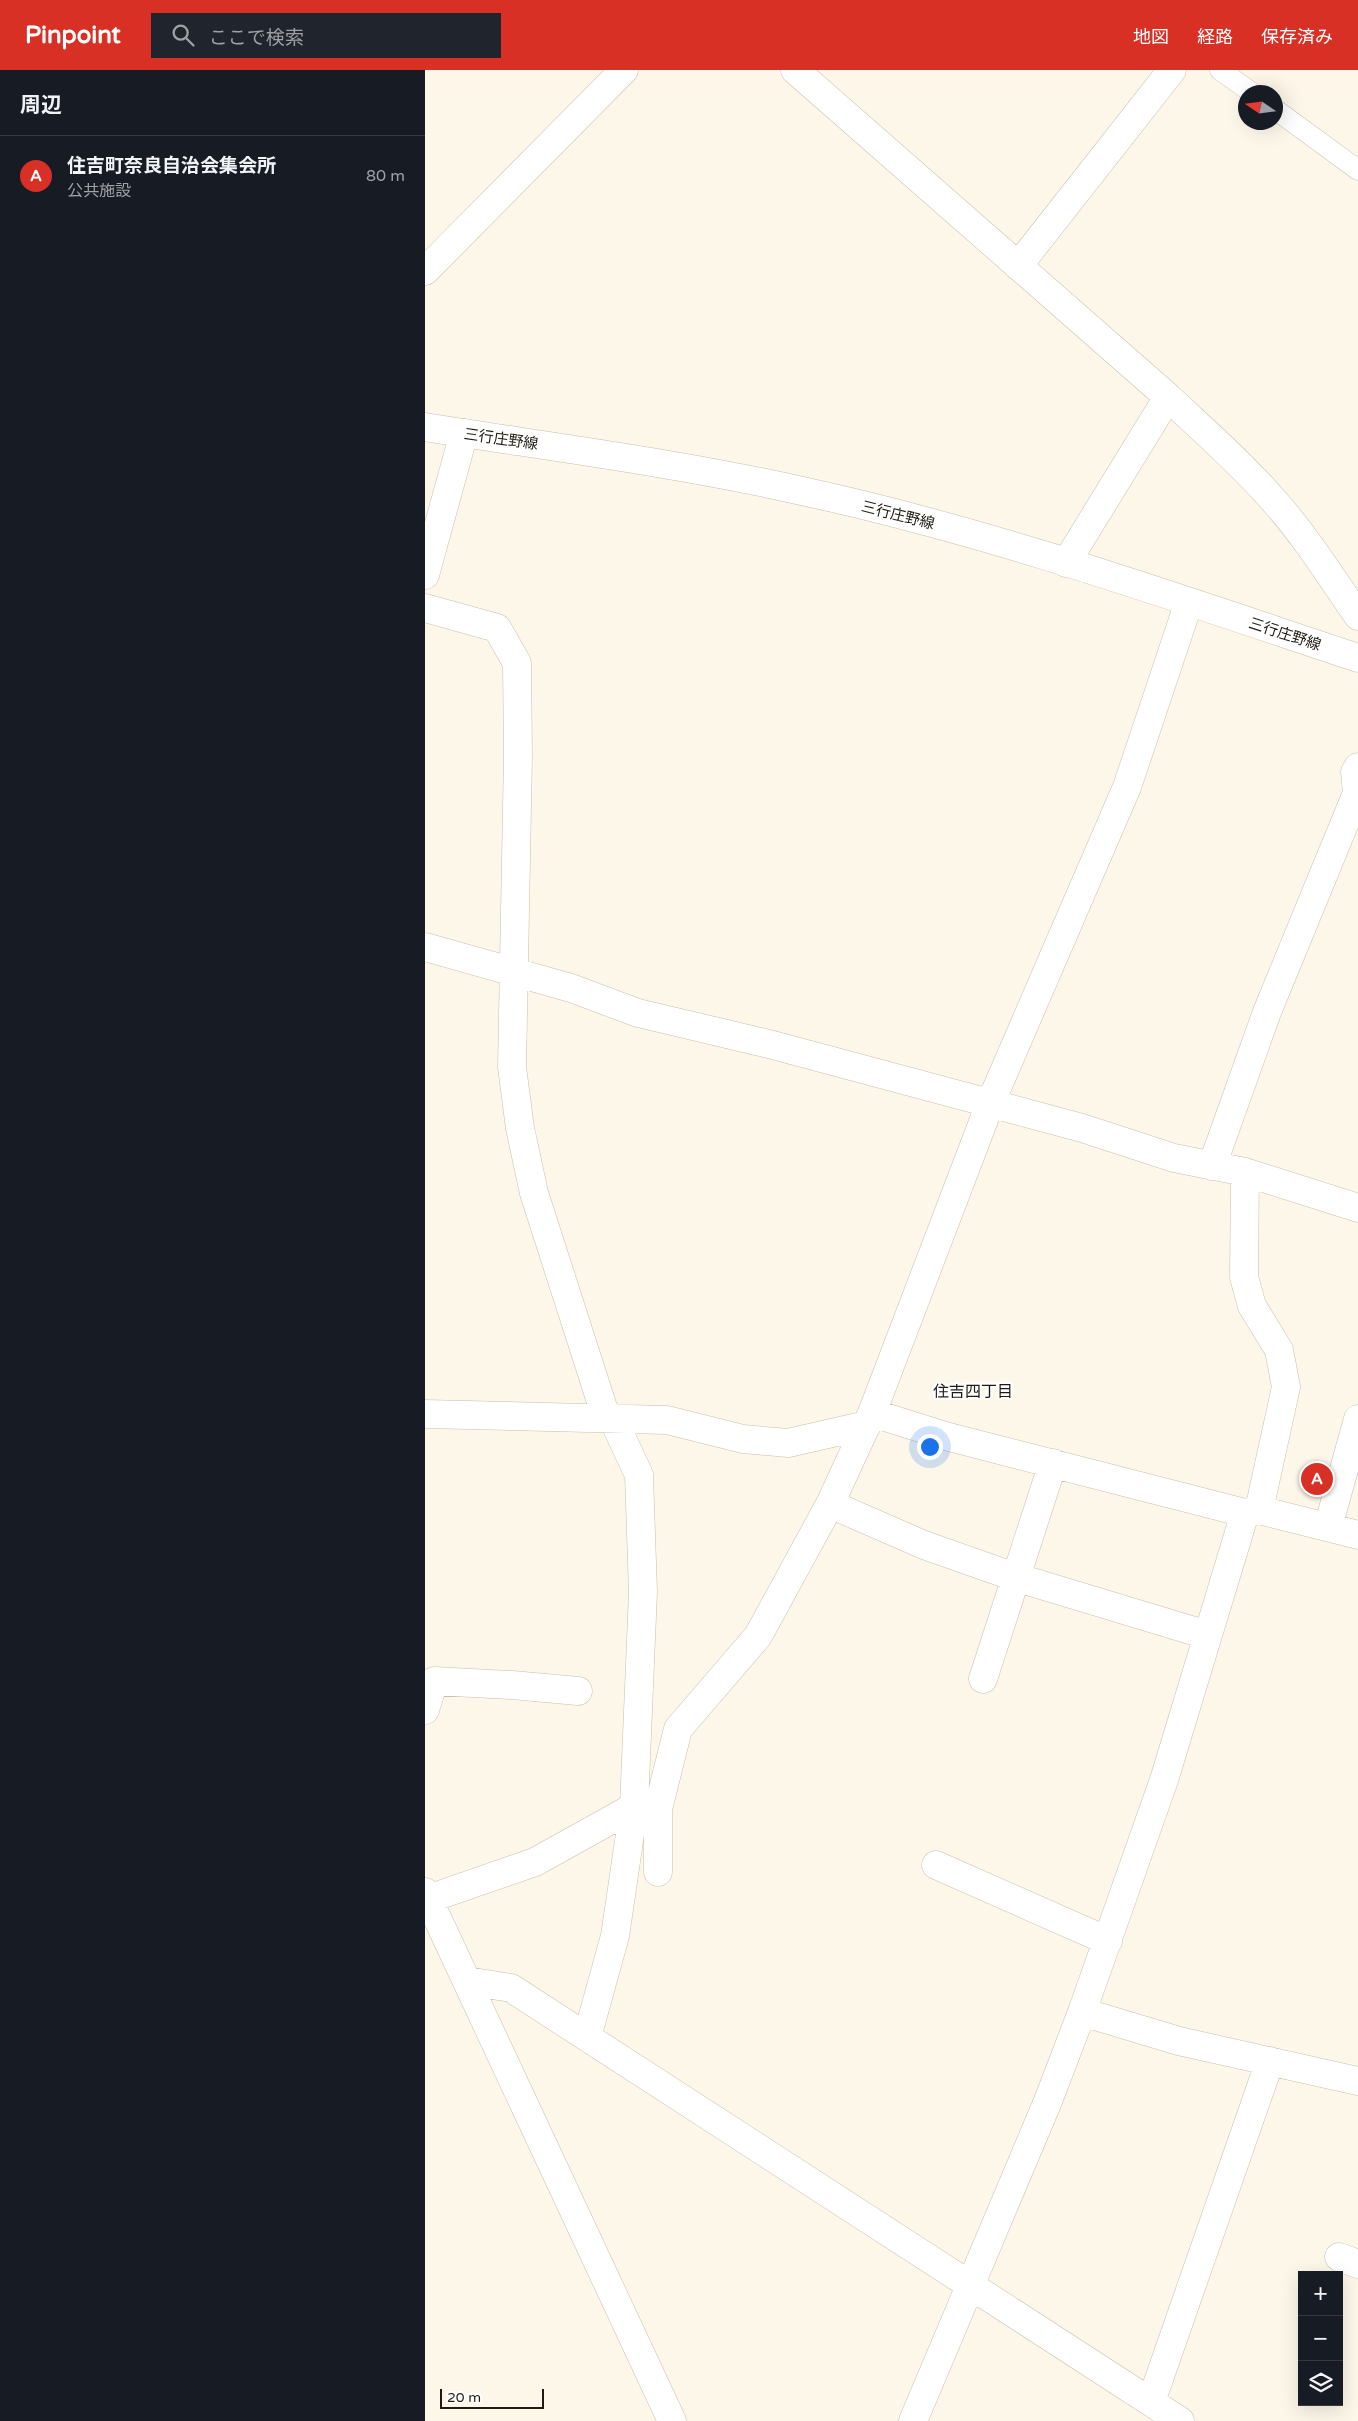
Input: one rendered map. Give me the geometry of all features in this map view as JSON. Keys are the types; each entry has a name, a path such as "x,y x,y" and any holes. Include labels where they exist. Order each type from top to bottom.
{"street":[{"path":"425,271 624,70"},
{"path":"795,70 1168,398 1275,502 1322,561 1356,609"},
{"path":"1018,266 1172,70"},
{"path":"1066,563 1168,398"},
{"name":"三行庄野線","path":"425,428 614,456 802,491 969,532 1358,658"},
{"path":"425,575 463,433"},
{"path":"587,2037 615,1936 646,1808 678,1729 758,1636 830,1504 870,1419 991,1104 1127,787 1189,602"},
{"path":"425,608 497,628 517,663 515,972 512,1067 520,1128 534,1193 609,1417 639,1474 643,1592 646,1808 658,1872"},
{"path":"1212,1166 1267,1012 1357,793 1355,772 1358,767"},
{"path":"425,947 571,988 639,1013 769,1044 1082,1128 1174,1158 1245,1172 1358,1208"},
{"path":"913,2421 1082,2012 1108,1941 1164,1780 1207,1635 1252,1511 1286,1387 1279,1350 1252,1306 1245,1277 1245,1172"},
{"path":"425,1414 609,1417 667,1420 743,1439 788,1443 870,1419 1358,1535"},
{"path":"1328,1527 1358,1419"},
{"path":"983,1680 1053,1463"},
{"path":"830,1504 923,1545 1015,1577 1207,1635"},
{"path":"425,1710 434,1681 512,1684 578,1691"},
{"path":"646,1808 535,1862 427,1896 672,2421"},
{"path":"936,1865 1108,1941"},
{"path":"467,1981 511,1988 1180,2421"},
{"path":"1082,2012 1179,2041 1358,2081"},
{"path":"1151,2402 1270,2062"}],"lane":[{"path":"1219,70 1241,85"},
{"path":"1283,116 1358,170"}],"place":[{"name":"住吉町奈良自治会集会所","path":"1317,1479"}],"district":[{"name":"住吉四丁目","path":"973,1392"}]}
